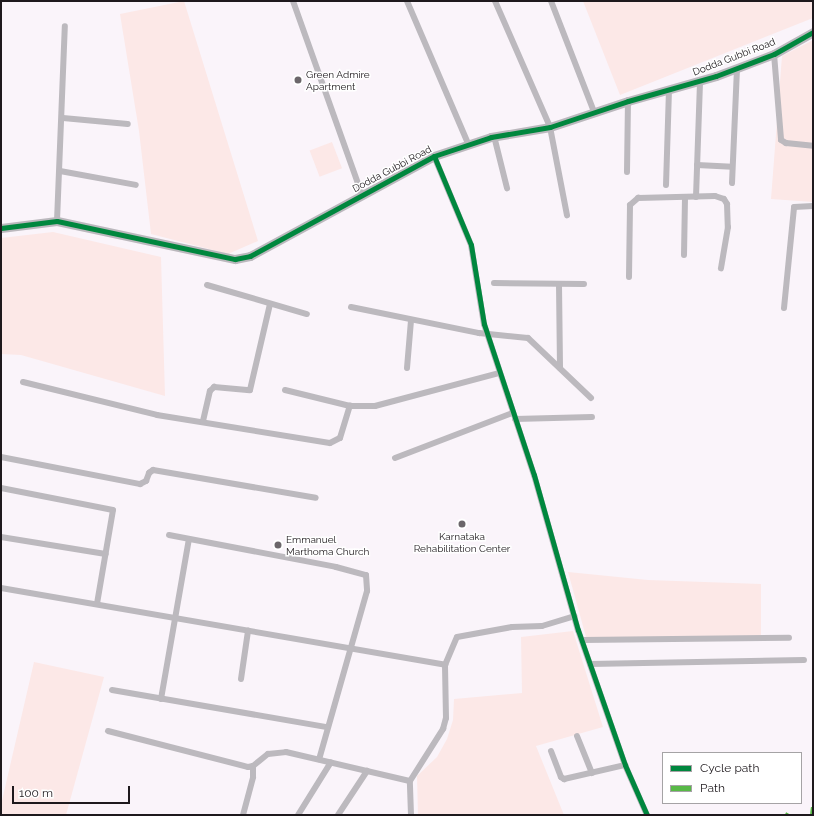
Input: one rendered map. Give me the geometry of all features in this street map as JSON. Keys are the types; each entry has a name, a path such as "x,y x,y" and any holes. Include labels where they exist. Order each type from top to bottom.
{"street":[{"path":"293,1 362,195"},
{"path":"407,1 468,143"},
{"path":"496,1 550,127 567,215"},
{"path":"551,1 594,112"},
{"path":"57,221 63,118 65,26"},
{"name":"Dodda Gubbi Road","path":"1,228 57,221 235,259 250,256 434,156 468,143 494,136 550,127 628,101 737,68 774,54 813,32"},
{"path":"774,54 781,140 786,143 813,146"},
{"path":"732,183 737,68"},
{"path":"696,197 700,80"},
{"path":"666,185 669,89"},
{"path":"627,172 628,101"},
{"path":"63,118 128,124"},
{"path":"494,136 507,188"},
{"path":"434,156 471,245 486,333 534,475 574,616 625,765 647,815"},
{"path":"697,165 732,167"},
{"path":"60,171 136,185"},
{"path":"684,255 685,196"},
{"path":"629,277 630,205 638,198 715,196 724,199 727,204 727,243 721,268"},
{"path":"784,308 794,207 813,206"},
{"path":"494,282 559,285 584,284"},
{"path":"207,285 307,314"},
{"path":"559,285 560,368"},
{"path":"203,421 210,391 214,387 250,390 270,304"},
{"path":"351,307 411,320 486,333 512,334 528,338 591,398"},
{"path":"407,368 411,320"},
{"path":"285,390 350,406 375,406 499,373"},
{"path":"23,382 157,415 203,421 330,443 340,438 350,406"},
{"path":"395,458 514,416 592,417"},
{"path":"1,457 140,484 146,481 148,473 153,470 316,498"},
{"path":"1,488 113,510 97,604"},
{"path":"169,535 336,567 366,575 367,591 349,649 319,759"},
{"path":"1,537 106,554"},
{"path":"161,699 189,539"},
{"path":"1,588 445,665"},
{"path":"411,815 410,781 443,729 446,718 445,665 457,637 512,628 542,626 574,616"},
{"path":"241,679 248,631"},
{"path":"582,640 789,638"},
{"path":"590,664 804,660"},
{"path":"112,690 327,727"},
{"path":"108,731 248,767 253,766 268,754 278,753 319,759 410,781"},
{"path":"577,736 592,773"},
{"path":"551,751 561,777 564,779 625,765"},
{"path":"298,815 331,762"},
{"path":"243,815 253,777 253,766"},
{"path":"338,815 367,771"}],"shaded area":[{"path":"184,1 258,241 228,254 151,234 139,131 120,14"},
{"path":"583,1 813,1 813,18 620,95"},
{"path":"813,40 813,202 771,199 782,56"},
{"path":"332,142 342,168 320,177 310,151"},
{"path":"53,232 161,257 165,396 21,355 1,354 1,238"},
{"path":"568,572 648,580 761,584 761,638 586,637"},
{"path":"573,631 603,727 536,746 564,815 418,815 417,776 437,757 447,739 453,720 454,699 522,693 521,637"},
{"path":"34,662 104,677 66,815 1,815 1,805"}],"marked path":[{"path":"812,815 813,807"}],"cycle path":[{"path":"1,228 57,221 235,259 250,256 434,156 491,137 550,127 628,101 716,76 774,54 813,32"},
{"path":"434,156 471,245 484,324 534,475 578,630 625,765 647,815"}],"place":[{"name":"Green Admire Apartment","path":"298,80"},
{"name":"Karnataka Rehabilitation Center","path":"462,524"},
{"name":"Emmanuel Marthoma Church","path":"278,545"}]}
